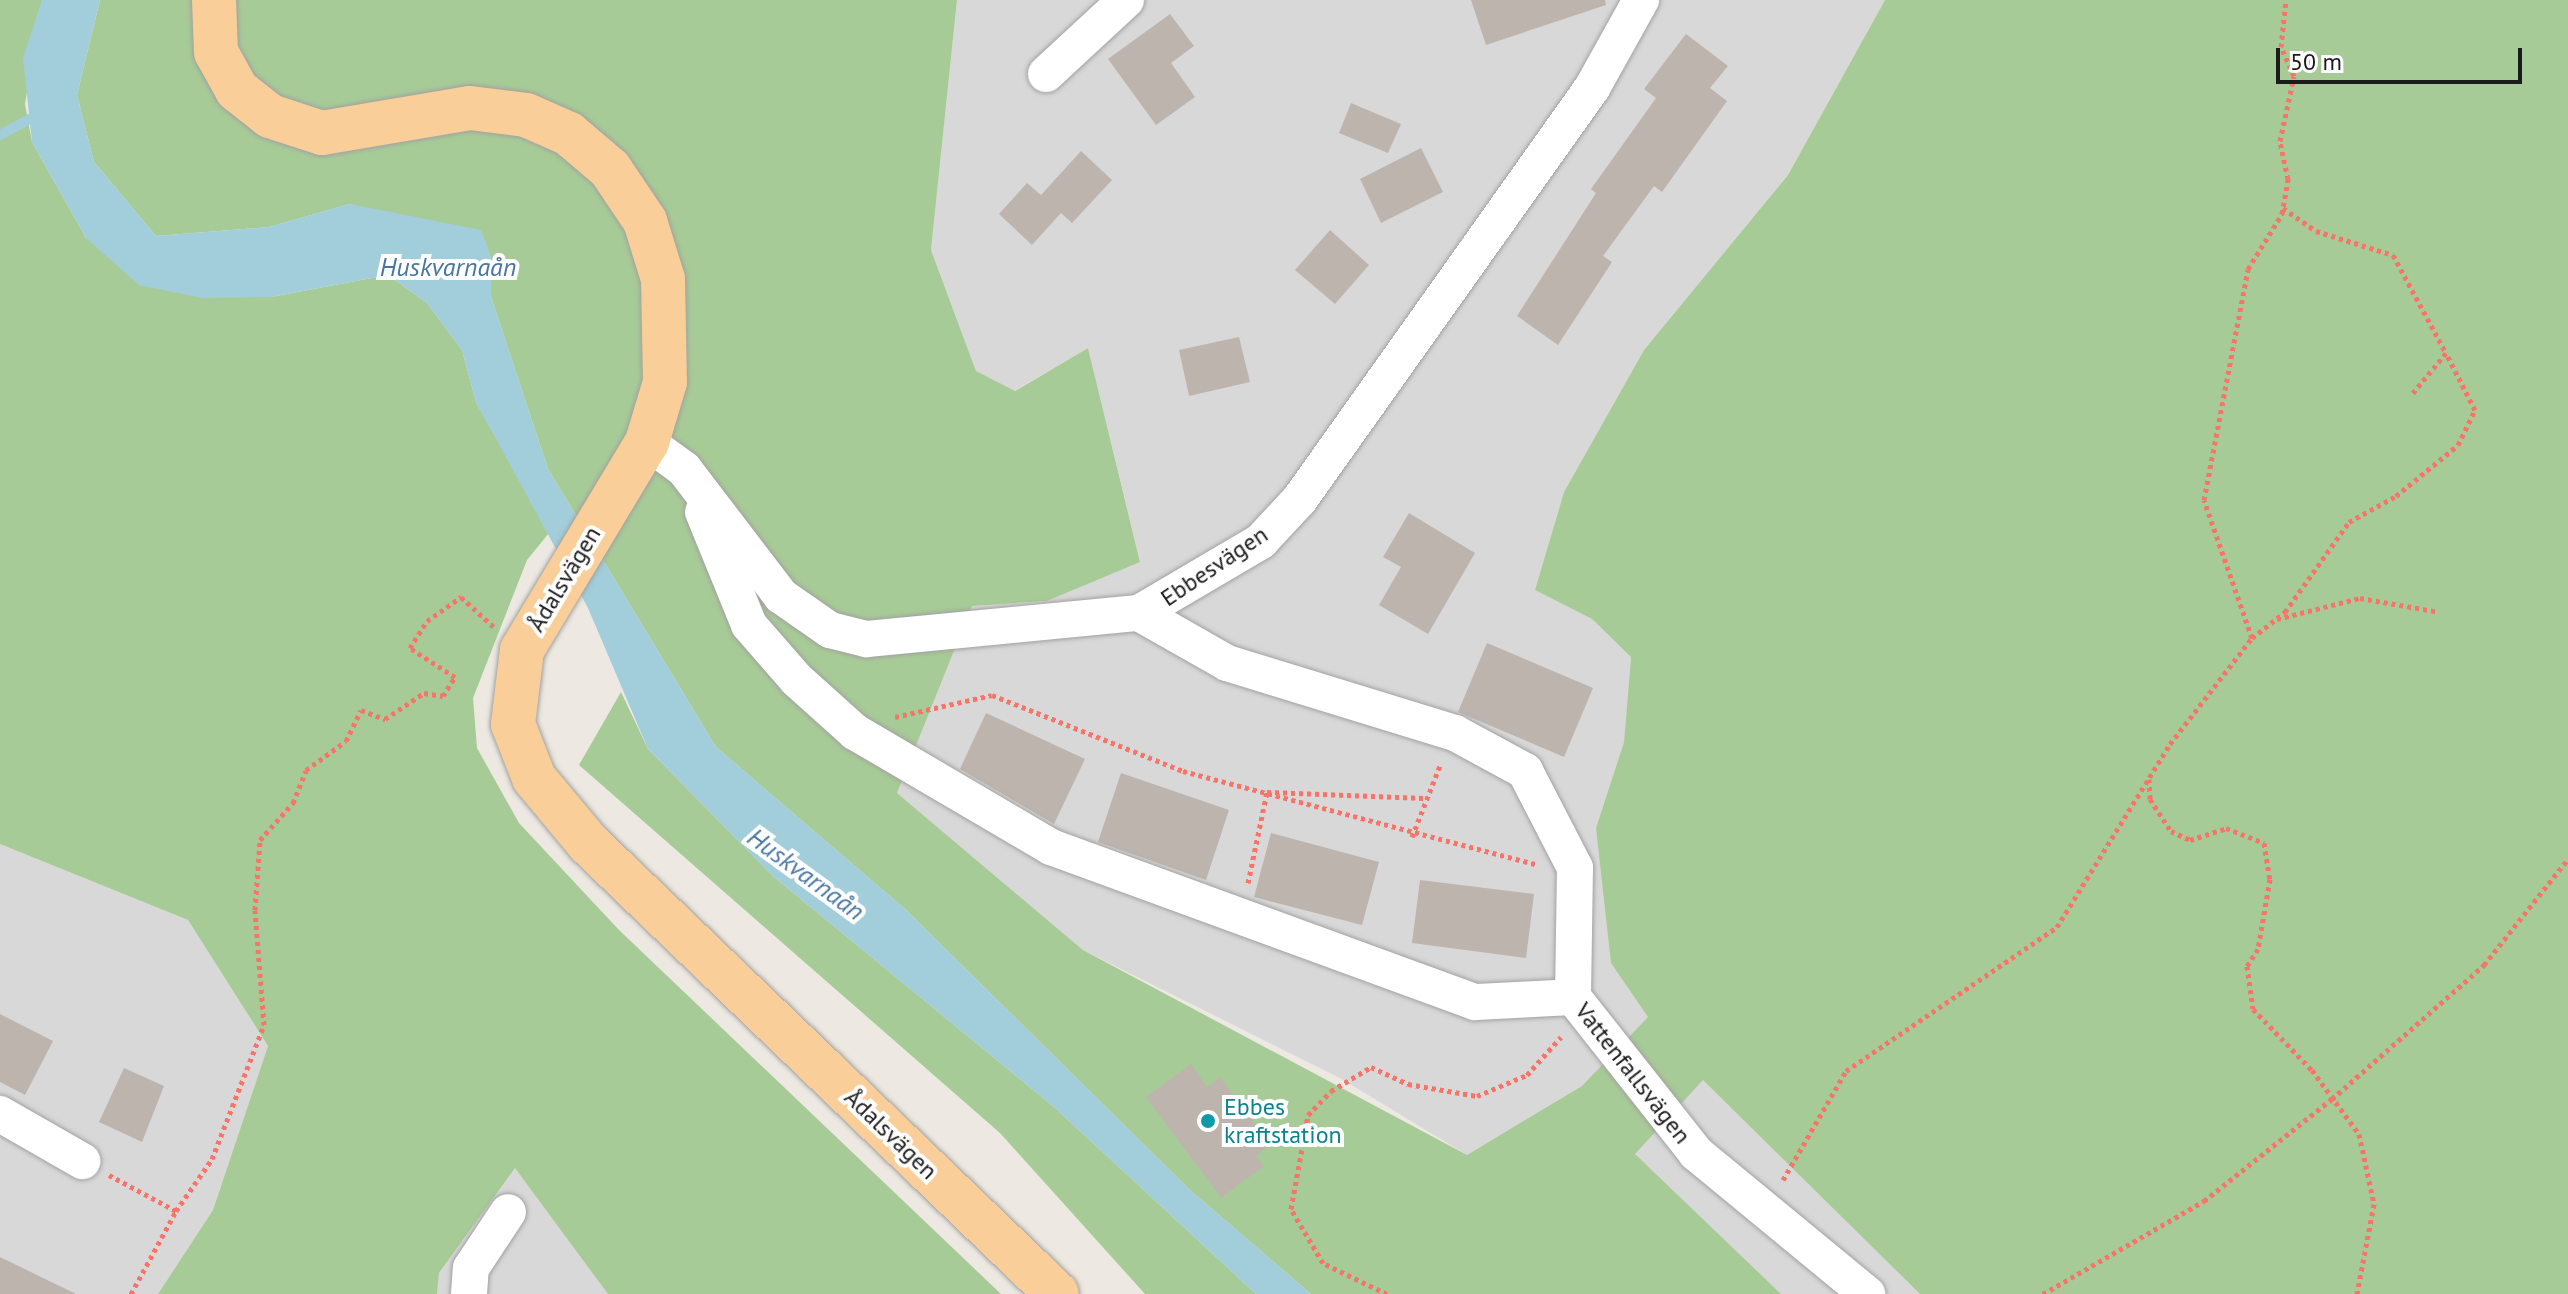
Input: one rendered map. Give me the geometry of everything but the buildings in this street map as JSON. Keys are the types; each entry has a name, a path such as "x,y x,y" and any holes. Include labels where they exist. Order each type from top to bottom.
{"main road":[{"name":"Ådalsvägen","path":"214,0 216,52 237,90 270,116 322,133 470,108 526,115 569,134 610,169 645,221 663,279 665,382 637,458 522,650 513,724 534,778 580,833 1057,1294"}],"street":[{"path":"1046,74 1126,0"},
{"name":"Ebbesvägen","path":"637,458 698,486 781,596 830,630 867,639 1139,613 1261,541 1300,499 1592,88 1641,0"},
{"path":"698,486 710,544 749,625 855,732 1051,847 1155,891 1475,1002 1573,997"},
{"name":"Vattenfallsvägen","path":"1139,613 1227,663 1455,733 1525,771 1575,868 1573,997 1696,1153 1867,1294"},
{"path":"0,1114 82,1161"},
{"path":"469,1294 471,1268 508,1212"}],"path":[{"path":"2252,638 2204,500 2248,269 2283,208 2288,179 2280,141 2294,76 2281,47 2286,0"},
{"path":"1763,1208 1846,1071 2057,927 2149,779 2252,638 2276,619 2349,522 2396,496 2458,445 2475,410 2393,255 2316,231 2283,208"},
{"path":"2412,394 2446,353"},
{"path":"131,1294 176,1211 233,1121 264,1025 255,910 260,840 293,803 306,770 346,741 361,710 385,719 424,693 443,696 455,677 410,648 427,621 461,597"},
{"path":"2276,619 2360,598 2439,612"},
{"path":"855,732 933,703 992,695 1183,771 1502,860 1575,868"},
{"path":"2149,779 2150,799 2171,831 2190,840 2226,828 2264,843 2270,879 2258,949 2247,966 2253,1009 2359,1134 2374,1204 2357,1294"},
{"path":"1267,792 1424,798 1412,837"},
{"path":"1251,872 1267,792"},
{"path":"2043,1294 2204,1201 2332,1099 2484,965 2568,859"},
{"path":"1387,1294 1323,1263 1291,1209 1308,1115 1371,1067 1408,1084 1477,1096 1527,1075 1561,1037 1573,997"},
{"path":"82,1161 176,1211"}],"shaded area":[{"path":"957,0 1885,0 1788,175 1644,350 1564,492 1535,590 1592,619 1631,657 1624,742 1596,828 1703,1079 1920,1294 1781,1294 1634,1154 1582,1087 1467,1155 1340,1078 1083,950 897,793 972,606 1047,601 1140,561 1088,348 1014,391 976,371 931,250"},
{"path":"0,844 188,920 268,1046 213,1210 158,1294 0,1294"},
{"path":"515,1168 608,1294 437,1294 439,1273"}],"green space":[{"path":"0,0 42,0 25,104 32,142 86,238 271,297 388,275 427,303 462,350 476,402 549,533 527,560 473,698 477,748 519,823 619,930 1001,1294 608,1294 515,1168 439,1273 437,1294 158,1294 213,1210 268,1046 188,920 0,844"},
{"path":"100,0 957,0 931,250 976,371 1015,391 1088,348 1140,562 1047,601 972,606 897,793 1083,950 1467,1155 1582,1086 1648,1017 1611,963 1596,828 1624,742 1631,657 1592,619 1535,590 1564,492 1644,350 1788,175 1885,0 2568,0 2568,1294 1920,1294 1703,1080 1635,1154 1781,1294 1311,1294 1190,1190 905,909 716,747 548,469 491,297 491,256 350,204 269,227 156,236 94,162 77,95"},
{"path":"621,692 648,749 774,877 1054,1107 1256,1294 1145,1294 1000,1133 579,765"}],"water":[{"name":"Huskvarnaån","path":"42,0 100,0 77,95 94,162 156,236 269,227 350,204 481,230 491,256 491,297 548,469 716,747 905,909 1190,1190 1311,1294 1256,1294 1054,1107 774,877 648,749 588,608 476,402 462,350 427,303 388,275 271,297 202,298 139,285 86,238 32,142 23,58"}],"waterway":[{"path":"0,135 37,115"}],"place":[{"name":"Ebbes kraftstation","path":"1208,1121"}]}
